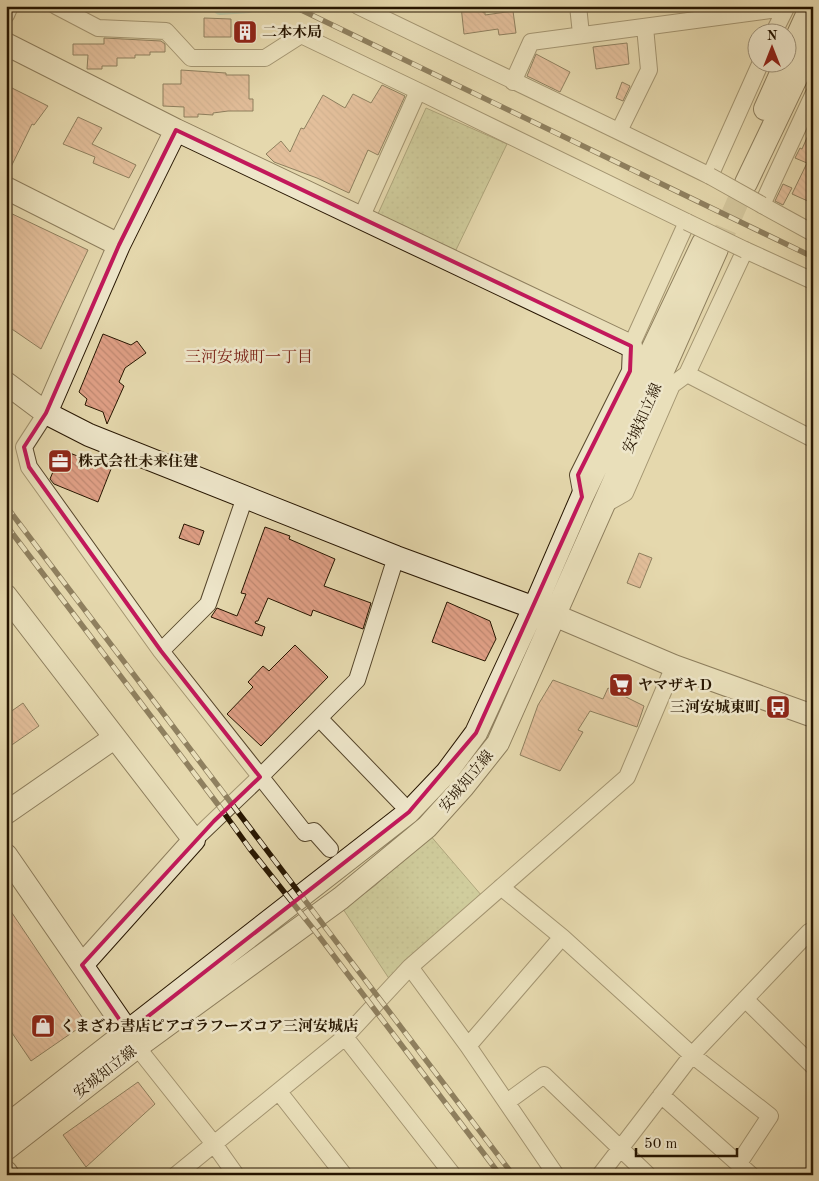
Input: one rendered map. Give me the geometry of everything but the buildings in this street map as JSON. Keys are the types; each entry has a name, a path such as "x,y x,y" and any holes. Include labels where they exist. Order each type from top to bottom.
{"street":[{"path":"6,15 10,6"},
{"path":"56,6 98,28 166,32 191,58 265,58 301,35 813,282"},
{"path":"358,6 513,82 619,131 710,176 762,205 810,227"},
{"path":"578,6 581,34"},
{"path":"796,40 811,6"},
{"path":"513,82 531,42 786,7"},
{"path":"779,22 786,7"},
{"path":"619,131 649,70 645,27"},
{"path":"782,72 740,180 813,43"},
{"path":"6,44 176,130 631,346"},
{"path":"710,176 757,72"},
{"path":"361,218 418,91"},
{"path":"762,205 813,95"},
{"path":"176,130 119,245 46,413 24,447 29,466 161,651 305,833 314,831 330,849"},
{"path":"6,188 119,245"},
{"path":"686,222 631,346 630,371 578,475 592,502 625,493 672,386 688,374 745,250"},
{"name":"安城知立線","path":"6,1126 341,898 427,827 463,787 498,743 544,611 710,246"},
{"path":"688,374 813,439"},
{"path":"6,383 46,413 88,435 396,557 544,611 674,666 813,716"},
{"path":"161,651 208,604 245,497"},
{"path":"82,965 194,840 357,680 396,557"},
{"path":"6,596 194,840"},
{"path":"176,1175 345,1037 410,967 627,777 674,666"},
{"path":"319,718 401,803"},
{"path":"6,813 114,738"},
{"path":"6,855 133,1040 236,1175"},
{"path":"501,887 562,937 692,1055 770,1116 739,1163"},
{"path":"600,1175 692,1055 813,930"},
{"path":"468,1046 562,937"},
{"path":"410,967 468,1046 556,1175"},
{"path":"745,999 813,1066"},
{"path":"345,1037 453,1175"},
{"name":"安城知立線","path":"6,1149 133,1040"},
{"path":"507,1102 544,1075 648,1175"},
{"path":"279,1092 344,1175"},
{"path":"661,1095 751,1175"}],"highlighted area":[{"path":"176,130 631,346 630,371 578,475 582,497 476,733 409,812 128,1032 82,965 214,821 260,777 161,651 29,467 24,447 46,413 119,245"}],"green space":[{"path":"426,108 507,144 456,250 377,216"},
{"path":"429,834 482,896 390,980 343,909 376,885"}],"waterway":[{"path":"220,8 249,6"}],"tunnel":[{"path":"717,249 746,183"}],"railway":[{"path":"293,6 813,257"},
{"path":"6,506 513,1175"},
{"path":"6,525 250,849 315,931 500,1175"}],"place":[{"name":"二本木局","path":"245,32"},
{"name":"株式会社未来住建","path":"60,461"},
{"name":"ヤマザキＤ","path":"621,685"},
{"name":"三河安城東町","path":"778,707"},
{"name":"くまざわ書店ピアゴラフーズコア三河安城店","path":"43,1026"}],"district":[{"name":"三河安城町一丁目","path":"249,356"}]}
